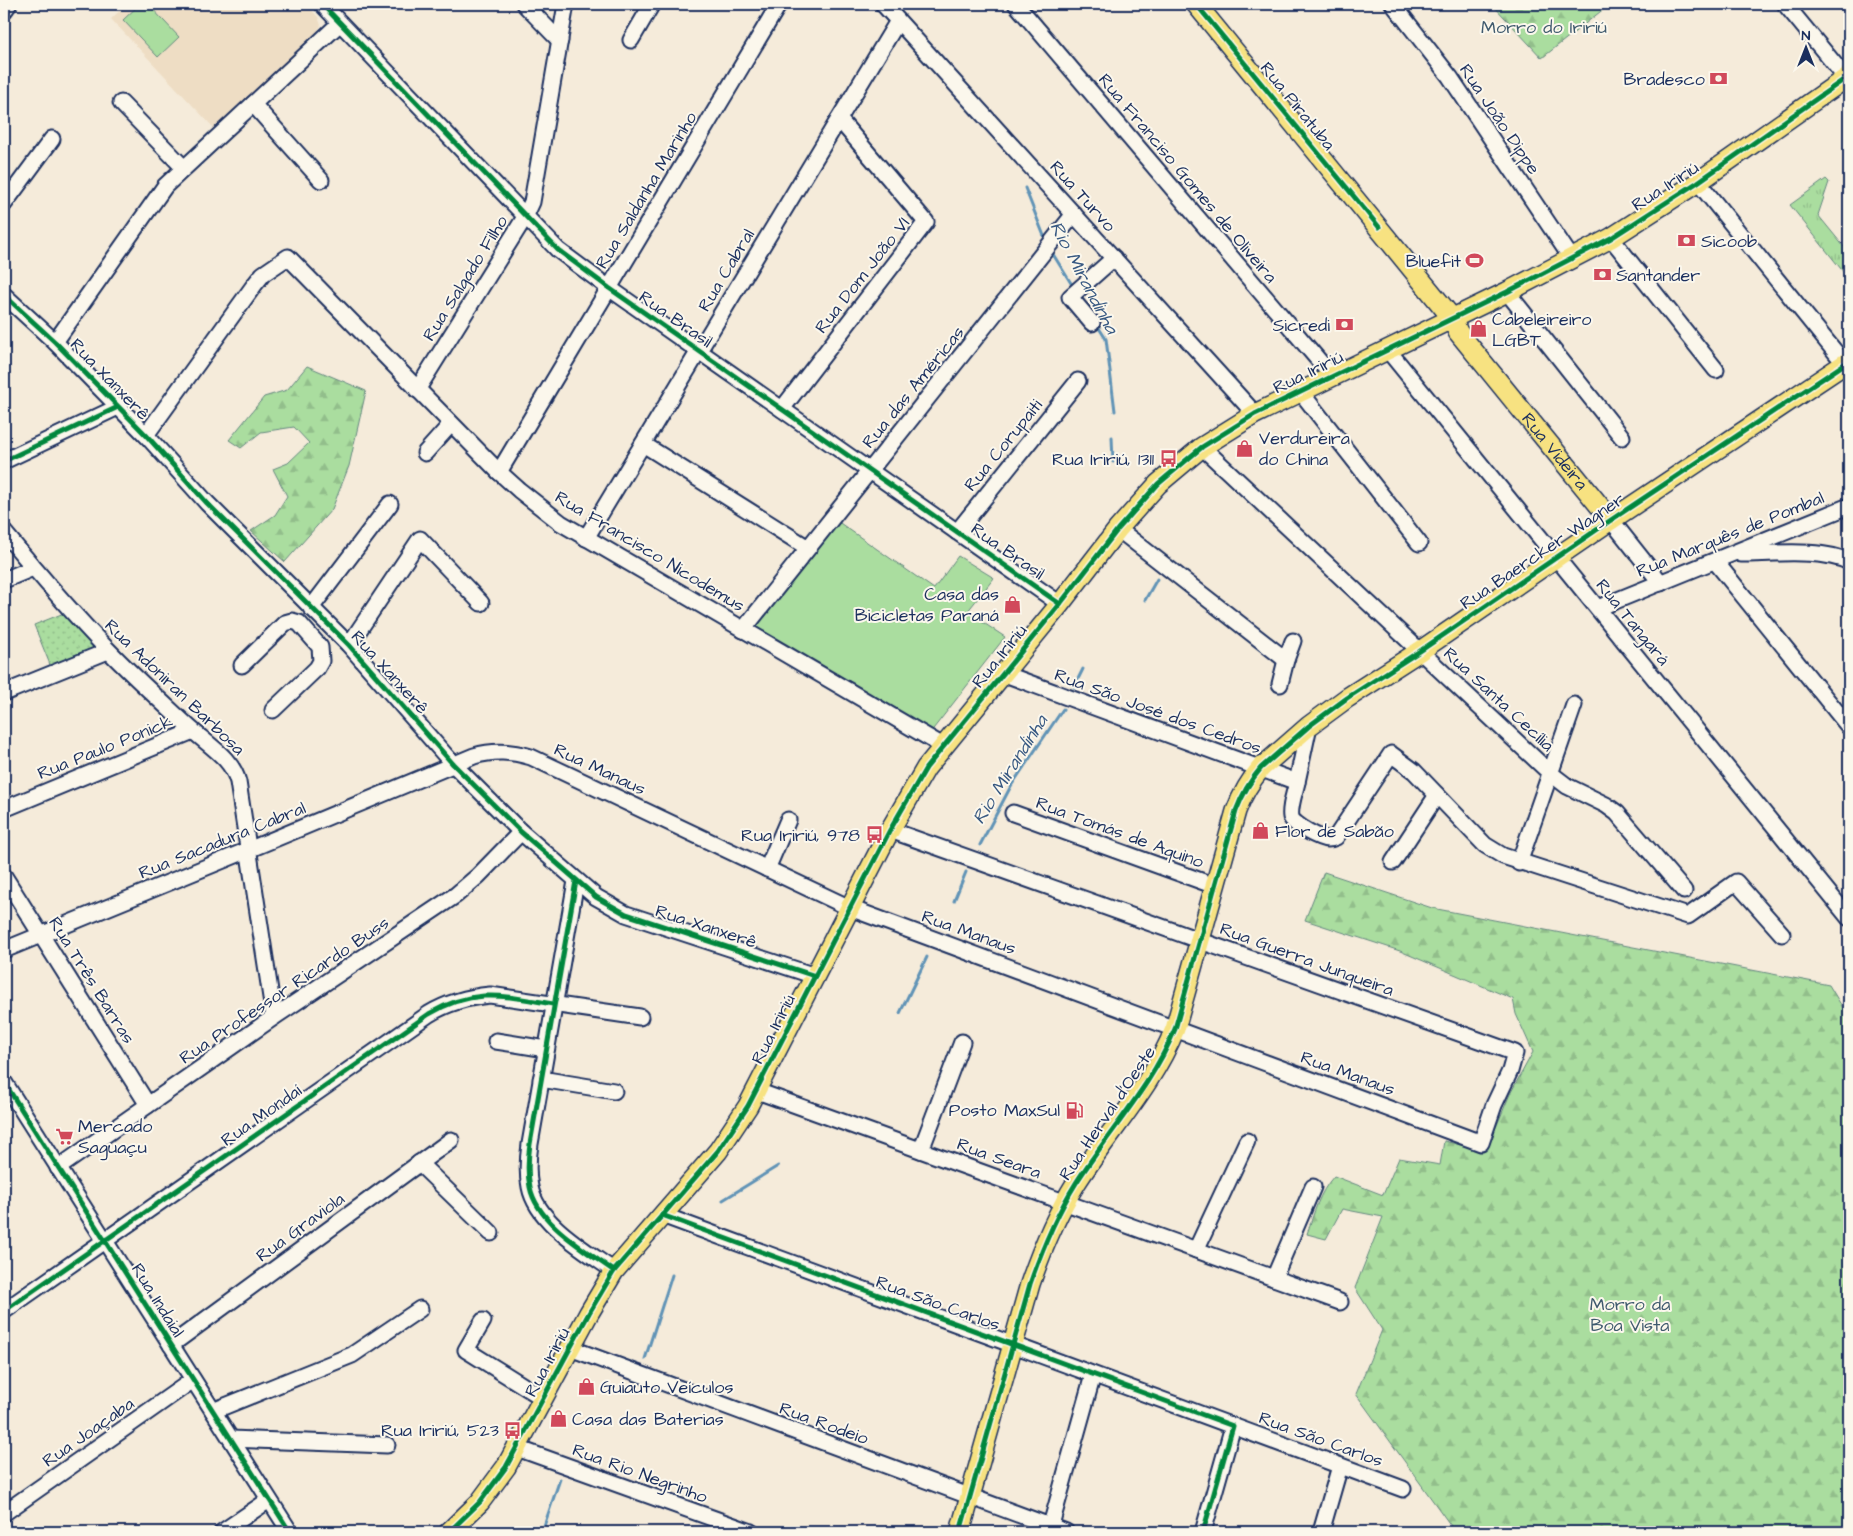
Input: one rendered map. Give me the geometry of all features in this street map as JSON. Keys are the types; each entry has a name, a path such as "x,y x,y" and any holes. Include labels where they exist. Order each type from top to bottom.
{"main road":[{"name":"Rua Piratuba","path":"1196,4 1452,318"},
{"name":"Rua Iririú","path":"449,1532 480,1502 517,1448 599,1294 614,1271 718,1151 734,1128 757,1090 912,790 943,746 1060,604 1118,529 1158,484 1202,447 1255,414 1507,292 1611,238 1698,182 1848,77"},
{"name":"Rua Videira","path":"1452,318 1458,332 1611,520"},
{"name":"Rua Baercker Wagner","path":"1260,768 1309,726 1347,698 1420,651 1611,520 1848,364"},
{"name":"Rua Herval d'Oeste","path":"960,1532 1041,1254 1064,1202 1151,1076 1167,1049 1175,1029 1240,800 1246,787 1260,768"}],"street":[{"path":"4,11 9,4"},
{"name":"Rua Brasil","path":"322,4 558,250 609,288 1060,604"},
{"path":"524,4 560,42"},
{"name":"Rua Salgado Filho","path":"418,390 525,216 535,190 566,4"},
{"path":"631,40 652,4"},
{"name":"Rua Saldanha Marinho","path":"499,472 779,4"},
{"name":"Rua Turvo","path":"883,4 1255,414"},
{"name":"Rua Franciso Gomes de Oliveira","path":"1016,4 1332,376"},
{"name":"Rua João Dippe","path":"1393,4 1450,77 1572,259"},
{"path":"1785,4 1848,77"},
{"name":"Rua Cabral","path":"586,538 898,21"},
{"path":"56,342 154,200 184,168 340,23"},
{"path":"121,103 184,168"},
{"path":"253,104 321,180"},
{"name":"Rua Dom João VI","path":"782,409 926,222 839,119"},
{"path":"4,204 52,139"},
{"path":"1698,182 1848,364"},
{"name":"Rua das Américas","path":"743,630 1074,214"},
{"path":"1611,238 1716,370"},
{"name":"Rua Francisco Nicodemus","path":"146,435 255,284 263,274 288,257 499,472 561,523 943,746"},
{"path":"1092,323 1070,297 1114,258"},
{"path":"1507,292 1622,437"},
{"name":"Rua Xanxerê","path":"4,295 56,342 146,435 207,503 349,645 453,764 521,832 576,881 607,904 626,914 815,976"},
{"name":"Rua Tangará","path":"1387,349 1849,918"},
{"name":"Rua Corupaiti","path":"957,532 1078,381"},
{"path":"1300,391 1419,542"},
{"path":"4,461 118,407"},
{"path":"424,453 451,424"},
{"path":"643,444 808,548"},
{"name":"Rua Santa Cecília","path":"1202,447 1550,773 1567,786 1606,805 1617,813 1684,891"},
{"path":"311,608 390,504"},
{"name":"Rua Marquês de Pombal","path":"1598,608 1849,506"},
{"name":"Rua Videira","path":"1611,520 1661,582"},
{"path":"1118,529 1286,660"},
{"name":"Rua Adoniran Barbosa","path":"4,532 33,568 108,651 193,731 227,760 236,774 274,1018"},
{"path":"349,645 420,539 481,603"},
{"path":"1732,554 1820,554 1849,562"},
{"path":"1714,561 1849,727"},
{"path":"4,580 33,568"},
{"path":"242,665 285,623 292,621 299,623 316,641 321,653 321,661 317,668 273,710"},
{"path":"316,641 330,626"},
{"path":"1280,684 1293,641"},
{"path":"4,693 108,651"},
{"name":"Rua São José dos Cedros","path":"1002,673 1298,782"},
{"path":"1519,862 1574,705"},
{"path":"1309,726 1291,820 1295,824 1323,838 1330,839 1336,837 1391,754 1414,771 1494,852 1519,862 1688,916 1736,882 1782,934"},
{"name":"Rua Paulo Ponick","path":"4,809 193,731"},
{"name":"Rua Manaus","path":"453,764 474,756 496,751 526,755 850,908 1481,1143"},
{"name":"Rua Sacadura Cabral","path":"4,950 453,764"},
{"path":"1393,862 1437,795"},
{"name":"Rua Tomás de Aquino","path":"1013,813 1215,886"},
{"path":"767,869 788,820"},
{"name":"Rua Guerra Junqueira","path":"890,830 1515,1053 1510,1071 1494,1105 1481,1143"},
{"name":"Rua Professor Ricardo Buss","path":"58,1168 274,1018 456,895 473,881 521,832"},
{"name":"Rua Três Barras","path":"4,876 148,1105"},
{"path":"576,881 553,1004 528,1158 530,1187 537,1207 551,1224 614,1271"},
{"name":"Rua Mondaí","path":"4,1312 444,1006 460,999 490,995 640,1018"},
{"path":"496,1041 546,1049"},
{"path":"921,1150 962,1042"},
{"path":"541,1079 614,1091"},
{"name":"Rua Indaial","path":"4,1082 290,1532"},
{"name":"Rua Seara","path":"757,1090 1340,1302"},
{"name":"Rua Graviola","path":"171,1345 451,1140"},
{"path":"1196,1250 1247,1141"},
{"path":"419,1163 491,1234"},
{"path":"1274,1278 1313,1187"},
{"name":"Rua São Carlos","path":"662,1216 1403,1490"},
{"path":"213,1411 345,1358 420,1309"},
{"path":"482,1321 466,1350 543,1398"},
{"name":"Rua Rodeio","path":"570,1348 970,1497 1050,1530 1066,1532"},
{"path":"1050,1530 1094,1375"},
{"name":"Rua Joaçaba","path":"4,1514 194,1380"},
{"path":"1203,1532 1233,1426"},
{"path":"230,1439 387,1445"},
{"name":"Rua Rio Negrinho","path":"517,1448 751,1532"},
{"path":"1321,1532 1340,1466"},
{"path":"222,1532 269,1500"}],"shaded area":[{"path":"127,4 306,4 318,17 321,25 316,34 214,128 111,19"}],"green space":[{"path":"140,4 148,4 179,37 158,57 123,20"},
{"name":"Morro do Iririú","path":"1492,4 1610,4 1542,58"},
{"path":"1826,179 1829,182 1818,215 1849,253 1849,279 1790,205"},
{"path":"307,366 366,391 349,466 332,509 285,562 251,531 275,515 287,496 273,469 288,463 309,443 294,427 261,432 241,448 229,440 264,397 287,390"},
{"path":"837,521 934,589 958,556 994,578 967,612 1005,637 930,733 756,627"},
{"path":"64,613 97,648 51,667 34,625"},
{"name":"Morro da Boa Vista","path":"1324,872 1432,908 1829,985 1849,1018 1849,1532 1449,1532 1451,1526 1356,1394 1382,1330 1355,1288 1383,1217 1342,1209 1326,1239 1307,1234 1321,1196 1334,1176 1383,1195 1399,1158 1440,1165 1444,1141 1486,1151 1510,1094 1533,1052 1516,1014 1513,999 1400,951 1305,920"}],"waterway":[{"name":"Rio Mirandinha","path":"1025,188 1046,241"},
{"name":"Rio Mirandinha","path":"1051,251 1074,288"},
{"name":"Rio Mirandinha","path":"1097,325 1106,339 1115,411"},
{"name":"Rio Mirandinha","path":"1112,437 1113,462"},
{"name":"Rio Mirandinha","path":"1145,600 1157,579"},
{"name":"Rio Mirandinha","path":"1074,687 1083,669"},
{"name":"Rio Mirandinha","path":"980,845 1011,786 1063,709"},
{"name":"Rio Mirandinha","path":"954,901 966,872"},
{"name":"Rio Mirandinha","path":"900,1013 927,957"},
{"name":"Rio Mirandinha","path":"723,1200 778,1166"},
{"name":"Rio Mirandinha","path":"645,1359 672,1275"},
{"name":"Rio Mirandinha","path":"542,1532 560,1479"}],"cycle path":[{"path":"322,4 558,250 609,288 1060,604"},
{"path":"1196,4 1379,227"},
{"path":"449,1532 480,1502 506,1467 589,1313 614,1271 718,1151 748,1106 890,830 926,768 1060,604 1118,529 1158,484 1202,447 1255,414 1507,292 1611,238 1698,182 1849,76"},
{"path":"4,295 55,342 146,435 207,503 349,645 453,764 521,832 596,897 626,914 815,976"},
{"path":"960,1532 1039,1258 1050,1232 1076,1183 1142,1089 1175,1029 1236,811 1246,789 1257,773 1309,726 1347,698 1420,651 1611,520 1849,361"},
{"path":"4,461 118,407"},
{"path":"576,881 530,1144 528,1176 534,1200 552,1224 577,1245 614,1271"},
{"path":"4,1311 429,1014 446,1005 476,997 519,998 553,1004"},
{"path":"4,1082 290,1532"},
{"path":"662,1215 1233,1426 1203,1532"}],"place":[{"name":"Bradesco","path":"1719,79"},
{"name":"Sicoob","path":"1687,241"},
{"name":"Bluefit","path":"1475,261"},
{"name":"Santander","path":"1602,275"},
{"name":"Sicredi","path":"1344,325"},
{"name":"Cabeleireiro LGBT","path":"1478,329"},
{"name":"Verdureira do China","path":"1245,448"},
{"name":"Rua Iririú, 1311","path":"1168,459"},
{"name":"Casa das Bicicletas Paraná","path":"1013,604"},
{"name":"Flor de Sabão","path":"1261,831"},
{"name":"Rua Iririú, 978","path":"874,835"},
{"name":"Posto MaxSul","path":"1074,1110"},
{"name":"Mercado Saguaçu","path":"64,1136"},
{"name":"Guiauto Veículos","path":"586,1387"},
{"name":"Casa das Baterias","path":"558,1419"},
{"name":"Rua Iririú, 523","path":"513,1430"}]}
